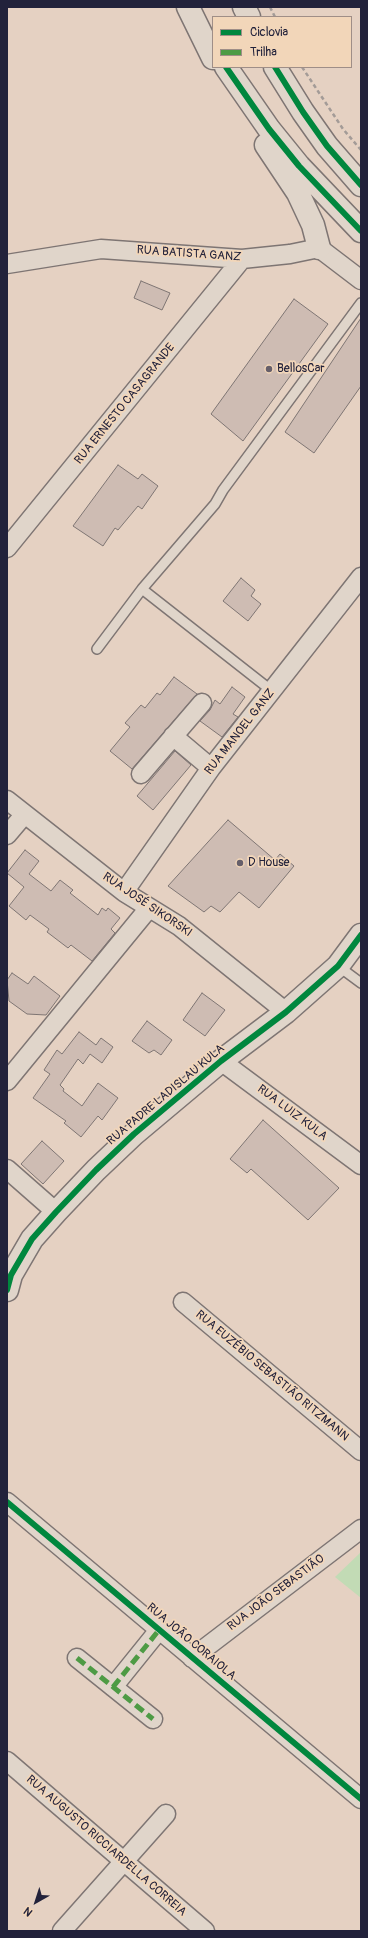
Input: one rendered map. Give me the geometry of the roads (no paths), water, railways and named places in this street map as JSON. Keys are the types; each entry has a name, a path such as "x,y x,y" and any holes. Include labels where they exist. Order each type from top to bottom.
{"main road":[{"path":"188,7 212,46"},
{"path":"188,7 212,56"},
{"path":"244,7 248,16"},
{"path":"219,68 233,96 298,193 313,225 319,248"},
{"path":"227,68 269,129 299,166 361,231"},
{"path":"277,68 303,112 323,141 361,185"},
{"name":"RUA PADRE LADISLAU KULA","path":"7,1290 11,1275 32,1239 56,1212 134,1134 222,1061 286,1012 338,966 361,935"}],"street":[{"name":"RUA BATISTA GANZ","path":"7,264 100,250 242,258 290,254 319,248"},
{"path":"319,248 361,280"},
{"name":"RUA ERNESTO CASAGRANDE","path":"7,548 242,258"},
{"name":"RUA MANOEL GANZ","path":"124,892 211,768 361,577"},
{"path":"141,774 202,703"},
{"path":"173,736 211,768"},
{"name":"RUA JOSÉ SIKORSKI","path":"7,800 24,815 124,892 179,926 286,1012"},
{"path":"7,836 24,815"},
{"path":"7,1081 148,908"},
{"name":"RUA LUIZ KULA","path":"222,1061 361,1165"},
{"path":"7,1169 56,1212"},
{"name":"RUA EUZÉBIO SEBASTIÃO RITZMANN","path":"183,1302 361,1451"},
{"name":"RUA JOÃO CORAIOLA","path":"7,1502 361,1799"},
{"name":"RUA JOÃO SEBASTIÃO","path":"192,1658 361,1529"},
{"path":"113,1687 159,1630"},
{"path":"77,1658 153,1719"},
{"name":"RUA AUGUSTO RICCIARDELLA CORREIA","path":"7,1761 205,1931"},
{"path":"62,1931 125,1862 166,1814"}],"lane":[{"path":"97,649 142,589 215,504 223,490 361,303"},
{"path":"142,589 272,691"},
{"path":"338,966 361,983"}],"place":[{"name":"BellosCar","path":"269,369"},
{"name":"D House","path":"240,863"}]}
